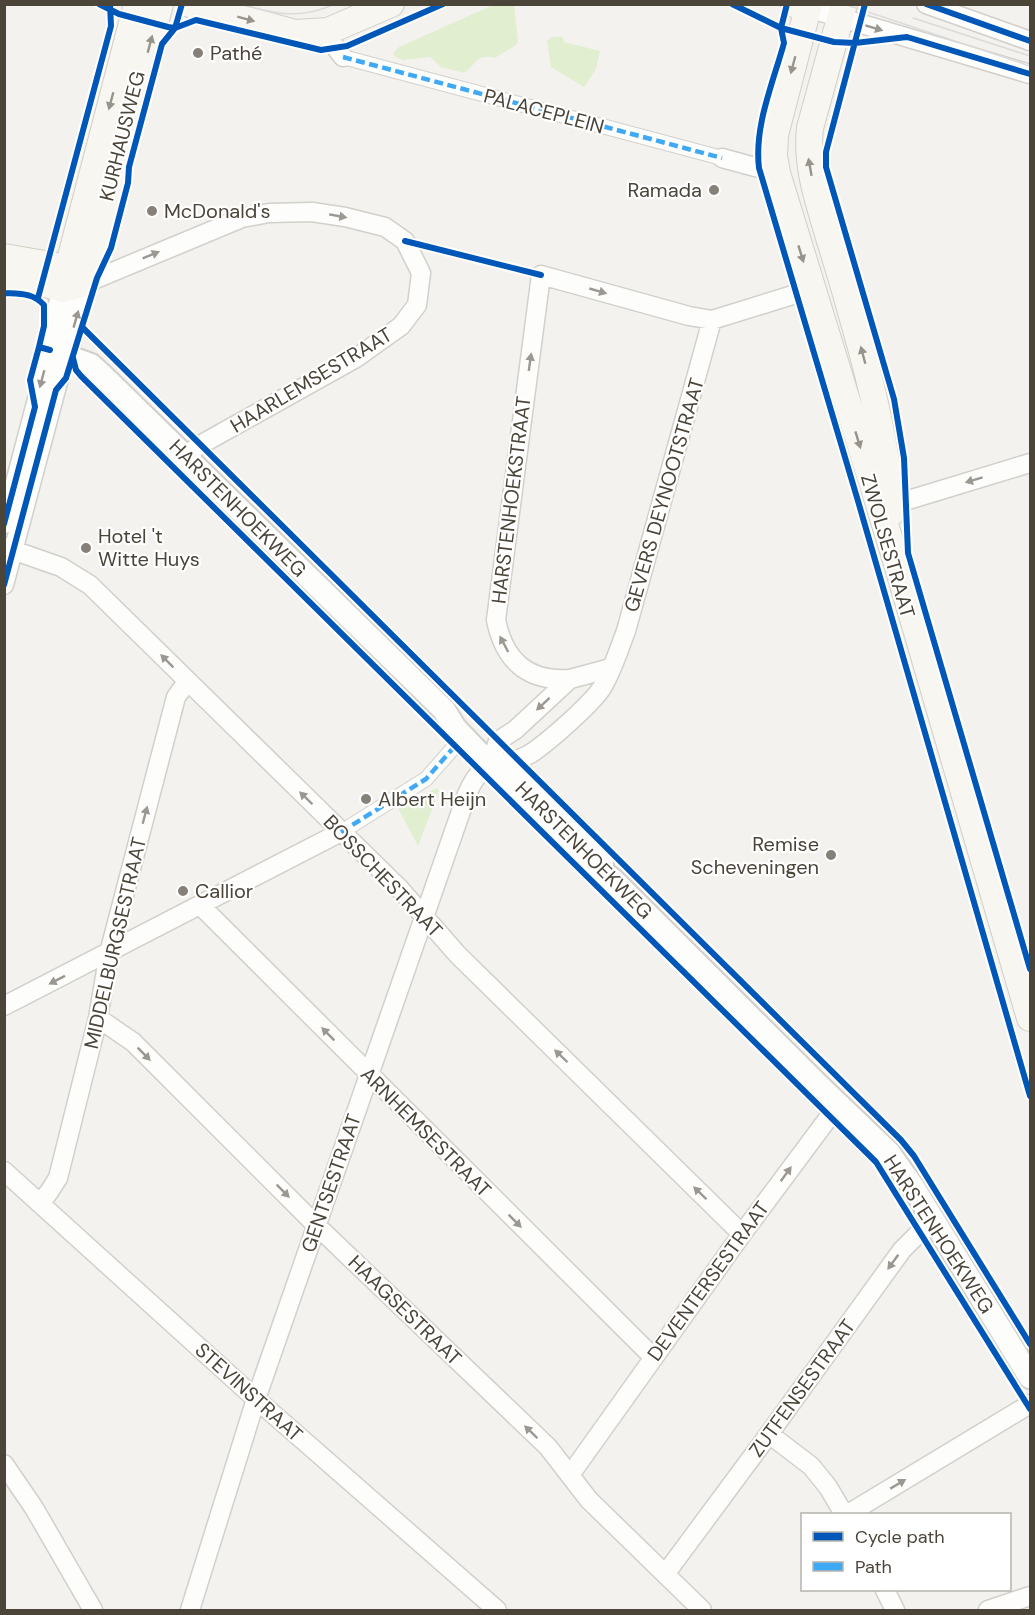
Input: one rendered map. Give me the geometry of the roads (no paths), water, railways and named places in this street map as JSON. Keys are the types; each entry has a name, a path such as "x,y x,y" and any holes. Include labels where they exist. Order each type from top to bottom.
{"main road":[{"name":"KURHAUSWEG","path":"72,280 137,4"},
{"name":"KURHAUSWEG","path":"72,280 160,4"},
{"path":"190,4 295,33 323,31 339,27 391,4"},
{"name":"ZWOLSESTRAAT","path":"805,6 775,135 774,156 777,172 812,289 883,498 895,557 1030,1018"},
{"name":"ZWOLSESTRAAT","path":"842,11 810,128 809,163 881,424 883,498"},
{"path":"4,257 72,280"},
{"path":"4,277 72,280"}],"street":[{"path":"926,4 1030,41"},
{"path":"805,6 842,11 1030,74"},
{"name":"PALACEPLEIN","path":"323,31 343,57 777,172"},
{"name":"HAARLEMSESTRAAT","path":"72,280 242,218 269,213 312,212 345,217 385,227 405,241 421,273 417,304 401,326 356,358 186,455"},
{"name":"HARSTENHOEKSTRAAT","path":"570,678 555,680 536,675 517,663 504,647 496,620 541,275 689,316 712,320"},
{"path":"4,585 9,548 58,353 72,280"},
{"path":"712,320 812,289"},
{"name":"GEVERS DEYNOOTSTRAAT","path":"498,759 518,760 533,752 592,700 602,687 626,631 712,320"},
{"path":"4,524 58,353"},
{"name":"HARSTENHOEKWEG","path":"58,353 91,365 186,455 444,710 455,728 498,759 582,834 613,880 889,1153 913,1187 1030,1377"},
{"path":"883,498 905,501 1030,463"},
{"name":"BOSSCHESTRAAT","path":"9,548 61,567 90,585 399,888 458,955 742,1234"},
{"path":"570,678 611,668"},
{"name":"GENTSESTRAAT","path":"190,1611 256,1399 467,794 472,782 498,759 498,741 515,730 570,678"},
{"name":"MIDDELBURGSESTRAAT","path":"40,1203 58,1178 98,1018 109,953 176,697 187,682"},
{"path":"4,1006 341,832 426,779 455,746"},
{"name":"ARNHEMSESTRAAT","path":"201,906 653,1357"},
{"name":"HAAGSESTRAAT","path":"98,1018 133,1042 316,1225 548,1447 589,1500 666,1573 702,1611"},
{"name":"DEVENTERSESTRAAT","path":"570,1475 742,1234 838,1105"},
{"name":"STEVINSTRAAT","path":"4,1171 256,1399 497,1611"},
{"name":"ZUTFENSESTRAAT","path":"666,1573 902,1250 920,1232 935,1223"},
{"path":"849,1513 1030,1404"},
{"path":"769,1434 811,1466 845,1513"},
{"path":"4,1464 33,1508 93,1611"},
{"path":"885,1591 895,1611"},
{"path":"988,1611 1030,1596"}],"tram line":[{"path":"239,4 287,14 310,12 335,4"},
{"path":"276,4 306,4"},
{"path":"844,4 1030,66"},
{"path":"913,18 1030,56"}],"place":[{"name":"Pathé","path":"198,53"},
{"name":"Ramada","path":"714,190"},
{"name":"McDonald's","path":"152,211"},
{"name":"Hotel 't Witte Huys","path":"86,548"},
{"name":"Albert Heijn","path":"366,799"},
{"name":"Remise Scheveningen","path":"831,855"},
{"name":"Callior","path":"183,891"}]}
